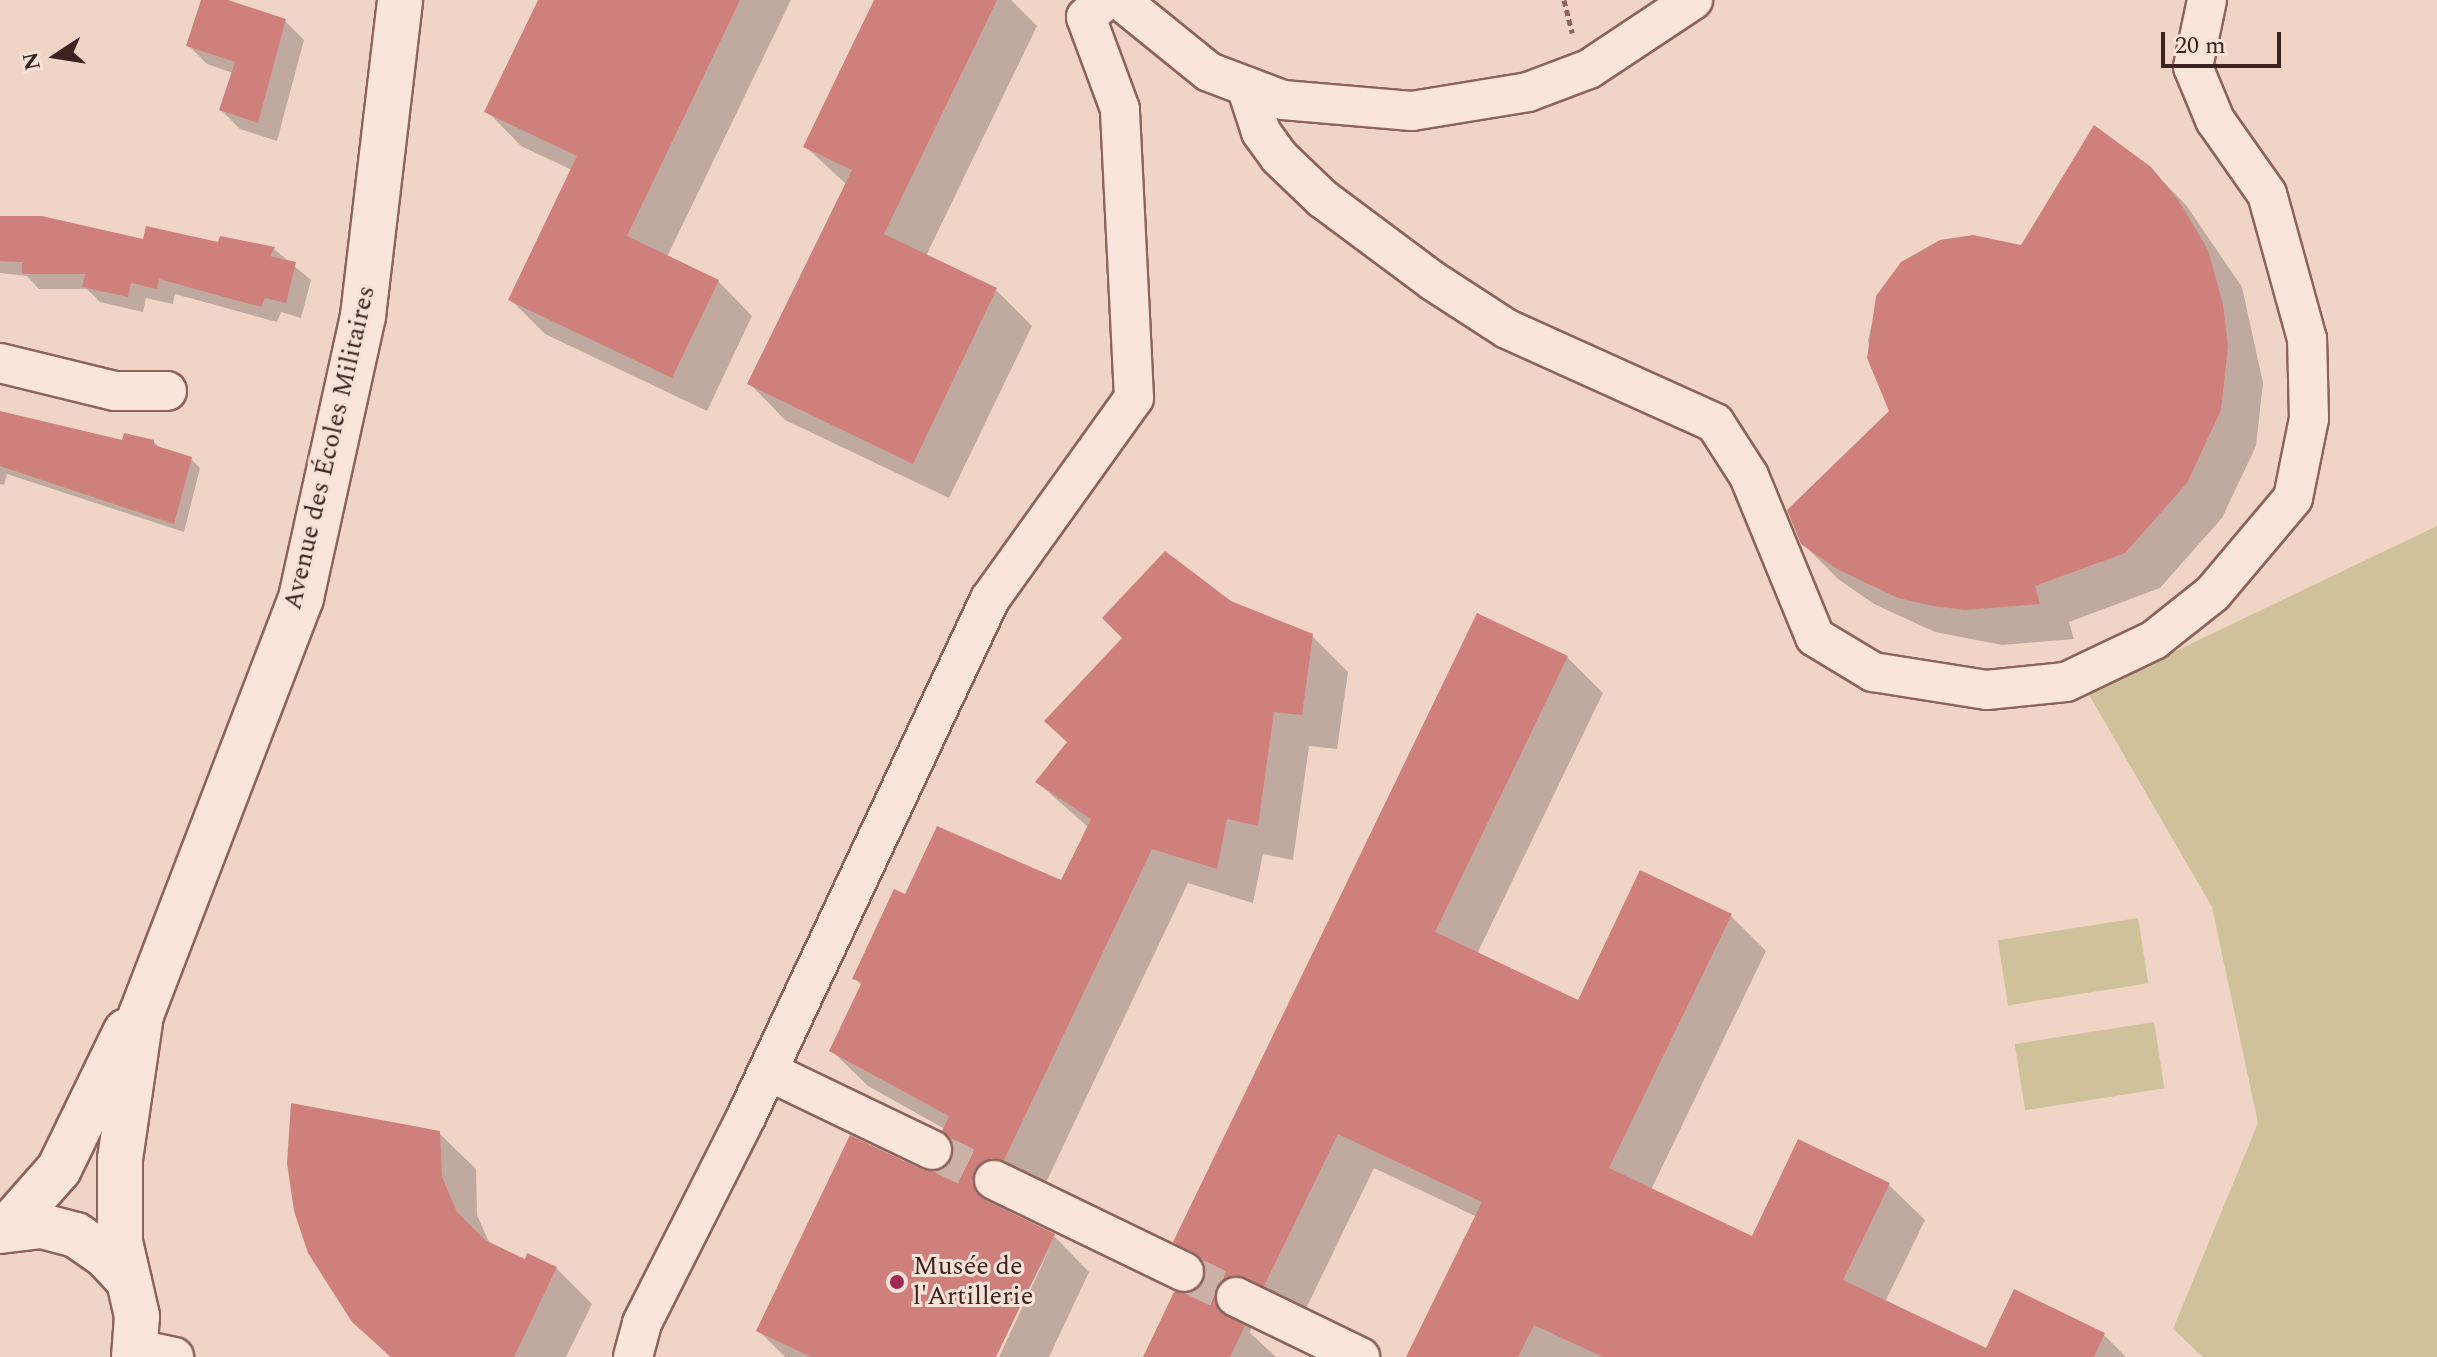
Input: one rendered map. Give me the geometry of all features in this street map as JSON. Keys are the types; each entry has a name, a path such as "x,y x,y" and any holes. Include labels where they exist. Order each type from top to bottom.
{"street":[{"name":"Avenue des Écoles Militaires","path":"148,1354 120,1242 120,1159 141,1015 301,598 363,316 400,0"},
{"path":"1120,0 1209,72 1283,100 1412,111 1528,92 1589,69 1693,0"},
{"path":"1246,86 1261,132 1279,157 1323,199 1433,281 1507,329 1715,423 1749,476 1815,637 1873,672 1987,690 2066,682 2154,640 2213,593 2293,498 2309,419 2307,339 2267,194 2215,120 2193,67 2207,0"},
{"path":"626,1357 768,1071 990,599 1134,398 1120,109 1091,6"},
{"path":"0,363 115,391 167,391"},
{"name":"Avenue des Écoles Militaires","path":"4,1230 59,1169 117,1045 141,1015"},
{"path":"768,1071 932,1150"},
{"path":"994,1180 1184,1272"},
{"path":"4,1230 42,1226 76,1235 105,1255 129,1281"},
{"path":"1236,1297 1360,1357"}],"shaded area":[{"path":"2437,526 2437,1357 2203,1357 2173,1329 2258,1123 2212,907 2088,693"},
{"path":"2138,918 2148,983 2008,1005 1998,940"},
{"path":"2154,1022 2164,1088 2025,1110 2015,1044"}],"building":[{"path":"201,0 228,0 286,19 258,123 219,110 235,62 186,46"},
{"path":"538,0 740,0 627,236 719,280 672,378 508,300 577,156 484,112"},
{"path":"874,0 997,0 884,234 997,288 913,464 747,384 852,170 803,147"},
{"path":"2094,125 2151,167 2179,201 2208,250 2223,304 2228,347 2221,410 2187,483 2125,553 2035,586 2040,604 1965,610 1933,606 1898,598 1837,569 1801,544 1787,510 1889,411 1867,358 1876,296 1901,262 1940,240 1973,235 2021,245"},
{"path":"0,216 42,216 143,239 146,226 218,242 220,236 275,247 270,256 296,262 286,303 265,298 261,307 159,279 157,289 131,283 128,297 82,287 85,274 22,274 22,262 0,261"},
{"path":"0,411 122,440 124,433 154,440 154,445 192,457 174,524 0,466"},
{"path":"1165,551 1231,601 1313,634 1302,715 1274,712 1258,826 1227,819 1217,869 1152,849 1004,1160 992,1158 975,1170 972,1182 985,1200 1055,1234 996,1357 811,1357 756,1331 850,1135 923,1170 944,1169 951,1160 954,1148 942,1131 949,1116 829,1051 862,982 852,979 894,889 905,894 937,826 1061,880 1091,819 1035,782 1067,742 1044,721 1122,638 1102,618"},
{"path":"1477,613 1568,656 1435,932 1578,1000 1640,870 1732,914 1609,1168 1752,1236 1798,1139 1890,1183 1843,1280 1986,1348 2014,1289 2105,1333 2094,1357 1603,1357 1534,1325 1518,1357 1406,1357 1482,1202 1338,1134 1264,1286 1235,1275 1217,1287 1218,1310 1245,1326 1230,1357 1143,1357 1174,1292 1196,1291 1204,1281 1202,1259 1173,1242"},
{"path":"291,1103 440,1131 442,1177 457,1212 485,1240 525,1259 527,1253 557,1267 514,1357 391,1357 352,1322 308,1253 294,1211 287,1163"}],"tunnel":[{"path":"932,1150 994,1180"},
{"path":"1184,1272 1236,1297"}],"place":[{"name":"Musée de l'Artillerie","path":"897,1282"}]}
